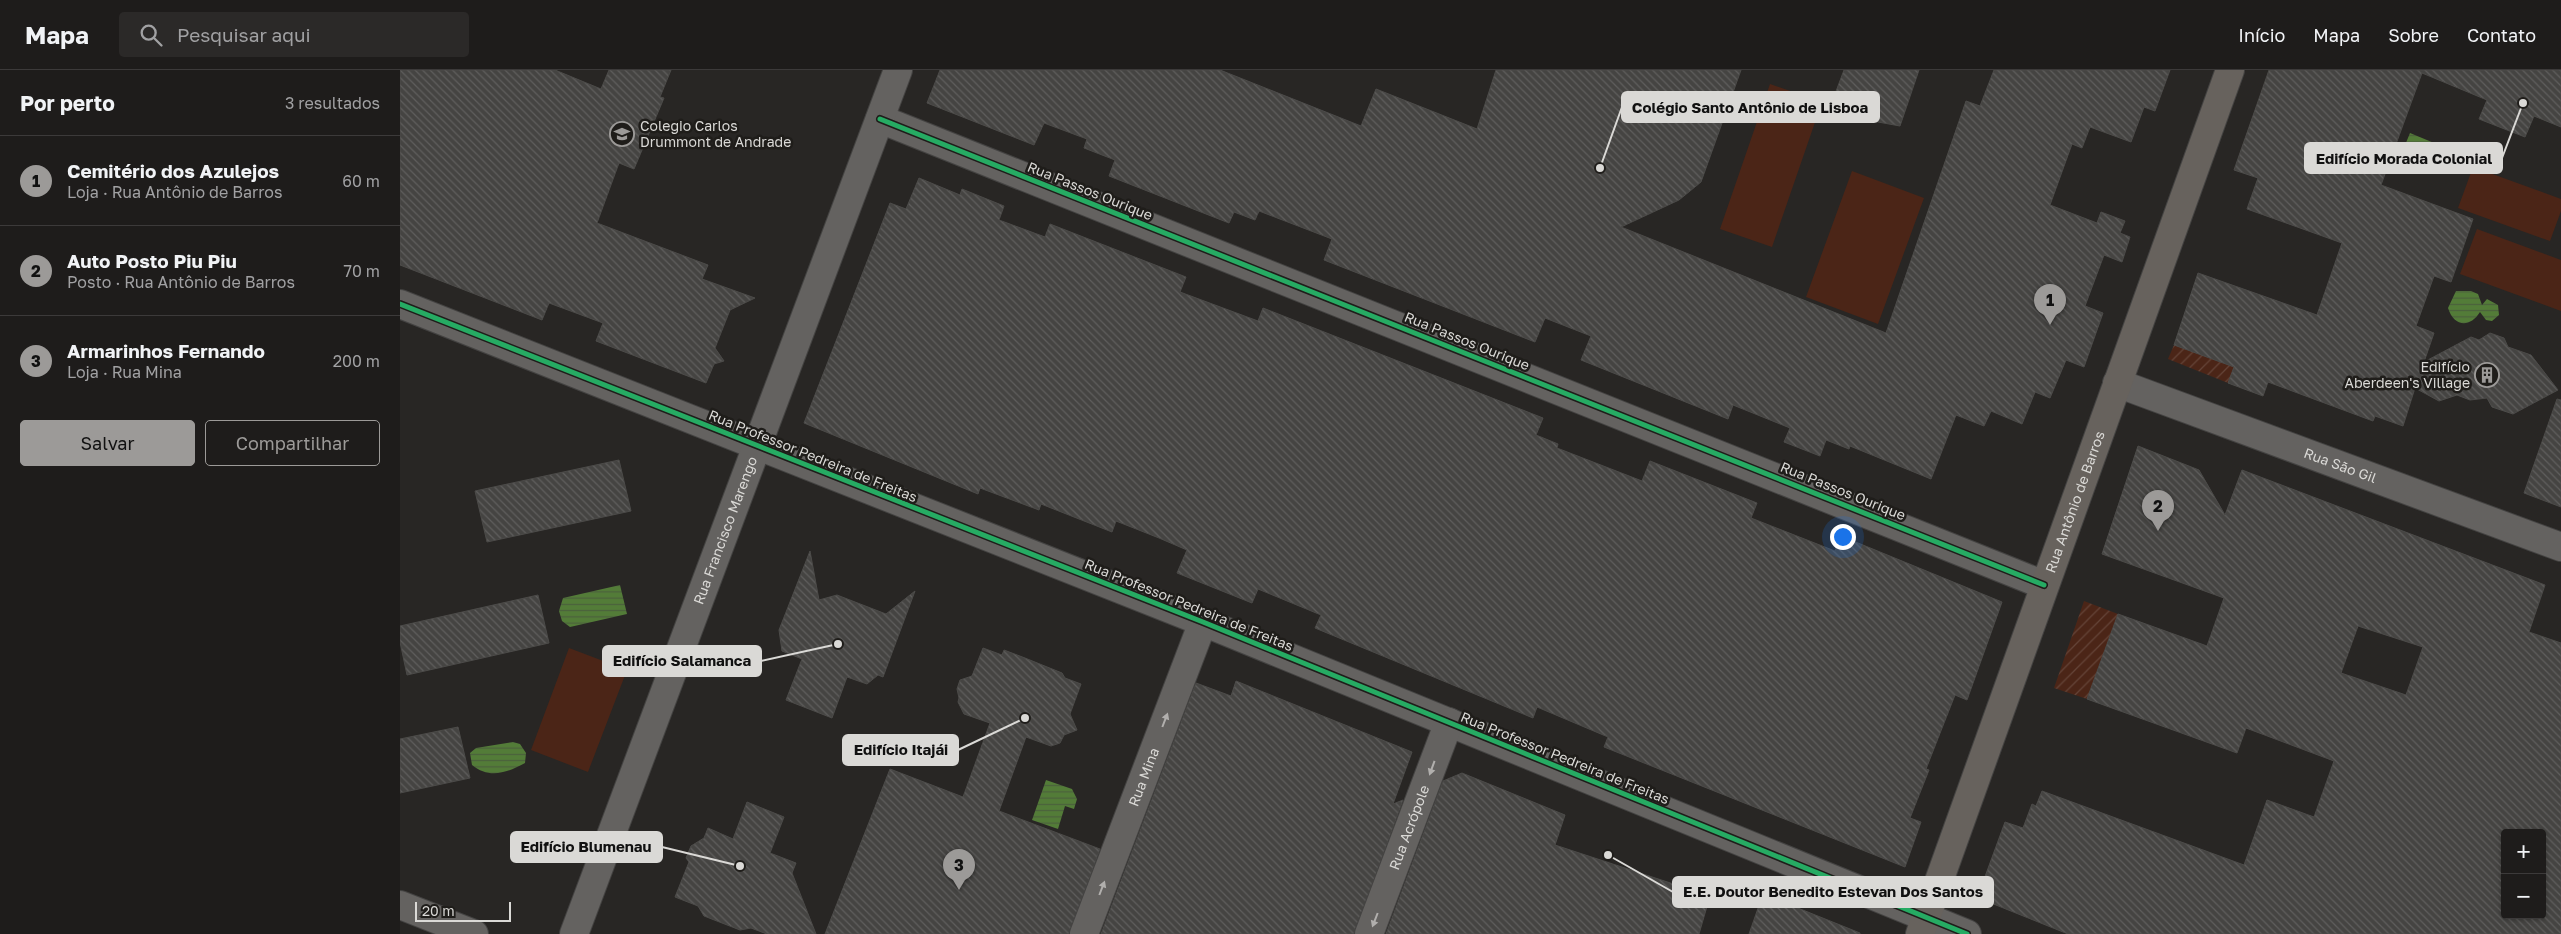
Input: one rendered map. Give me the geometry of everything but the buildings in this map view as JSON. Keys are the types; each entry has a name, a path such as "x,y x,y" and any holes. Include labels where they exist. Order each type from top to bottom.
{"main road":[{"name":"Rua Antônio de Barros","path":"1923,926 2230,70"}],"street":[{"name":"Rua Francisco Marengo","path":"574,934 759,446 898,70"},
{"name":"Rua Passos Ourique","path":"880,119 2044,585"},
{"name":"Rua Professor Pedreira de Freitas","path":"400,304 1203,622 1449,722 1923,926 1967,934"},
{"name":"Rua São Gil","path":"2117,383 2560,543"},
{"name":"Rua Mina","path":"1084,934 1203,622"},
{"name":"Rua Acrópole","path":"1369,934 1449,722"},
{"path":"400,905 474,934"}],"shaded area":[{"path":"1770,84 1822,102 1772,247 1720,229"},
{"path":"2410,133 2451,150 2441,172 2401,155"},
{"path":"2473,167 2561,199 2561,211 2550,241 2458,208"},
{"path":"1852,171 1924,198 1878,324 1806,297"},
{"path":"2477,229 2561,260 2561,311 2460,274"},
{"path":"2456,291 2471,291 2478,294 2482,305 2487,299 2498,305 2499,315 2492,321 2486,320 2480,312 2472,321 2467,323 2458,322 2454,319 2448,308"},
{"path":"2174,345 2234,367 2228,383 2168,359"},
{"path":"620,585 627,614 570,627 562,621 559,611 563,598"},
{"path":"2084,601 2118,614 2087,699 2054,688"},
{"path":"569,648 627,670 588,772 531,750"},
{"path":"513,742 520,744 526,753 525,763 512,770 498,773 485,772 472,765 470,753 476,748"},
{"path":"1046,780 1072,789 1077,799 1074,809 1065,806 1058,829 1032,820"}],"cycle path":[{"path":"880,119 2044,585"},
{"path":"400,304 1203,622 1967,934"}],"place":[{"name":"Edifício Morada Colonial","path":"2523,103"},
{"name":"Colegio Carlos Drummont de Andrade","path":"622,134"},
{"name":"Colégio Santo Antônio de Lisboa","path":"1600,168"},
{"name":"Cemitério dos Azulejos","path":"2050,325"},
{"name":"Edifício Aberdeen's Village","path":"2487,375"},
{"name":"Auto Posto Piu Piu","path":"2158,531"},
{"name":"Edifício Salamanca","path":"838,644"},
{"name":"Edifício Itajái","path":"1025,718"},
{"name":"E.E. Doutor Benedito Estevan Dos Santos","path":"1608,855"},
{"name":"Edifício Blumenau","path":"740,866"},
{"name":"Armarinhos Fernando","path":"959,890"}]}
